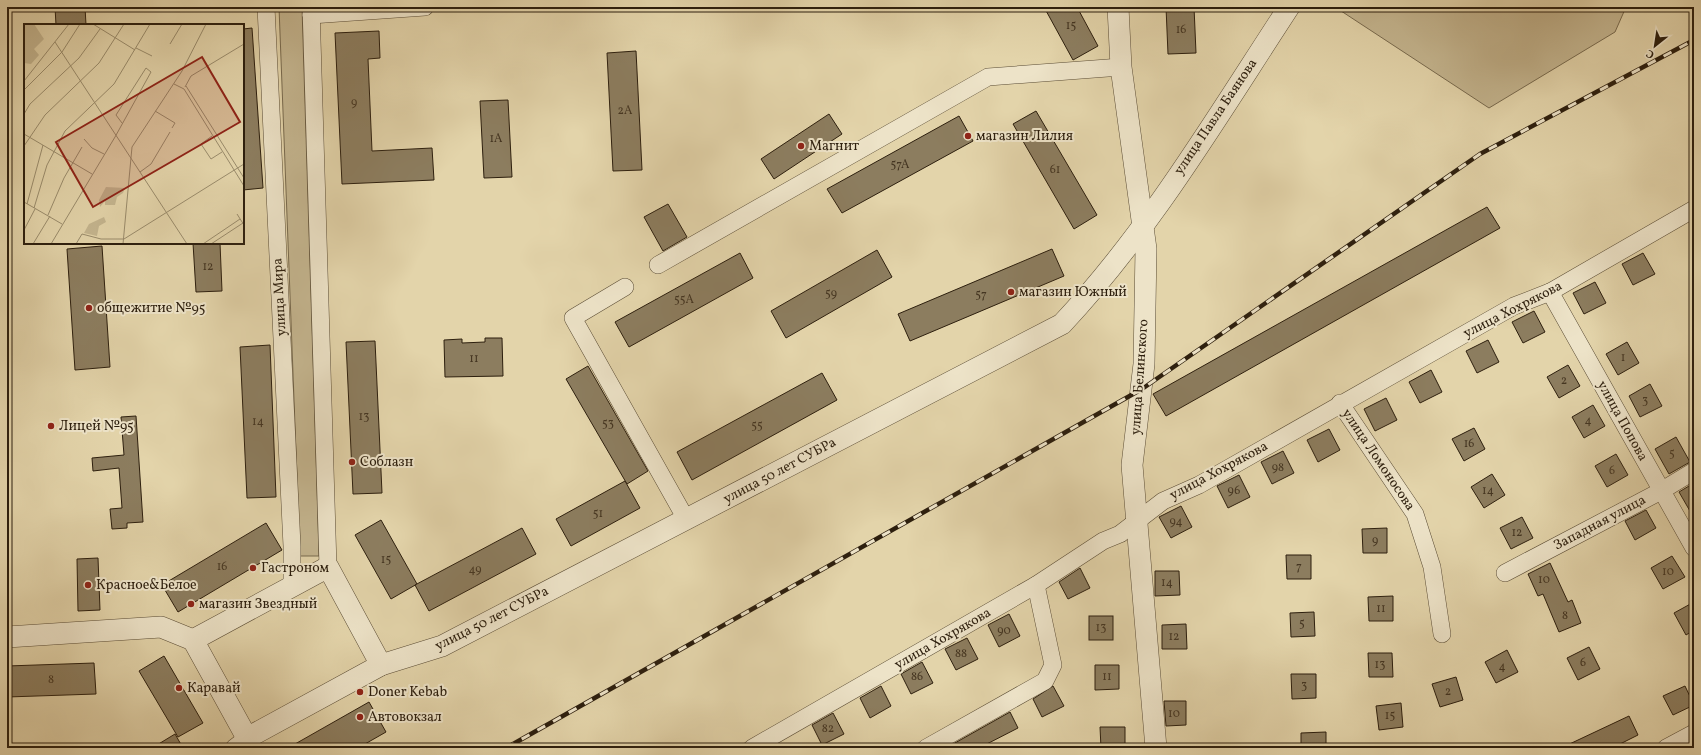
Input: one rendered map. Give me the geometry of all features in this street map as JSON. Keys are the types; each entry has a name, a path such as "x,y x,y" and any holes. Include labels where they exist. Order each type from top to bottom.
{"street":[{"name":"улица Мира","path":"266,7 292,539 292,587"},
{"path":"382,665 328,567 311,11 425,7"},
{"name":"улица Белинского","path":"1118,7 1121,67 1146,249 1144,364 1132,465 1156,748"},
{"name":"улица Павла Баянова","path":"1143,228 1289,7"},
{"path":"658,264 988,77 1121,67"},
{"name":"улица Хохрякова","path":"752,748 1036,585 1104,541 1120,534 1163,501 1198,485 1340,403 1514,306 1550,292 1694,209"},
{"name":"улица 50 лет СУБРа","path":"240,743 382,665 442,646 1062,324 1096,288 1143,228"},
{"path":"625,286 573,318 686,520"},
{"name":"улица Попова","path":"1550,292 1694,548"},
{"name":"улица Ломоносова","path":"1340,403 1415,514 1432,567 1442,634"},
{"name":"Западная улица","path":"1505,574 1661,491 1694,470"},
{"path":"194,640 328,567"},
{"path":"926,748 1045,681 1053,664 1036,585"},
{"path":"7,637 161,627 194,640 240,743"},
{"path":"1666,748 1694,733"}],"shaded area":[{"path":"279,7 302,7 319,556 300,556"},
{"path":"1335,7 1626,7 1615,32 1489,108"}],"building":[{"path":"55,7 85,7 86,24 56,24"},
{"path":"1044,7 1077,7 1098,46 1073,60"},
{"path":"1166,7 1194,7 1196,53 1168,54"},
{"path":"252,28 263,188 244,190 244,29"},
{"path":"379,31 380,58 368,59 372,151 432,148 434,180 342,184 335,33"},
{"path":"636,51 642,170 613,171 607,53"},
{"path":"508,100 512,177 484,178 480,101"},
{"path":"1036,111 1097,215 1074,229 1013,124"},
{"name":"Магнит","path":"829,114 842,134 774,179 761,159"},
{"path":"959,116 973,141 842,213 827,189"},
{"path":"668,204 687,237 663,251 644,217"},
{"path":"1487,207 1500,228 1166,416 1153,394"},
{"path":"193,244 220,244 222,291 196,292"},
{"name":"общежитие №95","path":"102,246 110,367 75,370 67,249"},
{"path":"1052,249 1064,276 910,341 898,314"},
{"path":"877,250 892,277 786,338 771,311"},
{"path":"740,253 753,278 629,347 615,322"},
{"path":"1643,253 1655,274 1633,285 1622,264"},
{"path":"1595,282 1606,303 1584,314 1573,293"},
{"path":"1534,311 1545,332 1523,343 1512,322"},
{"path":"485,338 502,338 503,376 445,377 444,340 462,339 462,343 485,342"},
{"path":"1488,340 1499,362 1477,373 1466,351"},
{"path":"375,341 382,493 353,494 346,342"},
{"path":"1627,342 1639,363 1618,375 1606,354"},
{"path":"270,345 276,497 247,498 240,347"},
{"path":"1568,365 1580,386 1559,398 1547,377"},
{"path":"588,366 648,471 627,484 566,379"},
{"path":"1431,370 1442,392 1420,403 1409,382"},
{"path":"822,373 837,400 692,480 677,452"},
{"path":"1650,384 1662,406 1640,417 1629,396"},
{"path":"1386,398 1397,420 1375,431 1364,409"},
{"path":"1593,405 1605,426 1584,438 1572,417"},
{"path":"136,416 143,522 127,523 127,528 112,529 110,509 122,508 119,468 93,471 92,458 124,455 121,417"},
{"path":"1474,428 1485,449 1464,461 1452,439"},
{"path":"1329,429 1340,450 1318,462 1307,440"},
{"path":"1676,437 1690,462 1669,474 1655,449"},
{"path":"1283,451 1294,473 1272,484 1261,462"},
{"path":"1616,454 1628,475 1607,487 1595,466"},
{"path":"1492,474 1505,495 1484,508 1471,487"},
{"path":"1239,475 1250,497 1228,508 1217,486"},
{"path":"625,481 640,508 571,546 556,519"},
{"path":"1694,483 1694,518 1679,492"},
{"path":"1181,506 1192,527 1171,538 1159,517"},
{"path":"1646,510 1656,528 1635,540 1625,521"},
{"path":"1522,517 1533,538 1511,549 1500,528"},
{"path":"381,520 417,584 391,599 355,535"},
{"path":"266,523 282,550 178,612 162,585"},
{"path":"522,528 536,554 429,611 415,585"},
{"path":"1387,528 1387,553 1363,553 1362,529"},
{"path":"1286,555 1311,555 1311,579 1287,579"},
{"path":"1672,556 1685,577 1663,589 1651,568"},
{"name":"Красное&Белое","path":"98,558 100,610 78,611 77,559"},
{"path":"1550,563 1568,602 1572,600 1581,623 1559,632 1543,594 1538,596 1528,574"},
{"path":"1080,568 1090,588 1068,599 1059,582"},
{"path":"1155,571 1179,571 1180,595 1155,596"},
{"path":"1393,596 1393,621 1369,621 1368,597"},
{"path":"1694,602 1694,630 1686,635 1674,613"},
{"path":"1314,612 1315,636 1291,637 1290,613"},
{"path":"1009,614 1020,636 999,647 988,625"},
{"path":"1089,616 1113,616 1113,640 1089,640"},
{"path":"1186,624 1187,649 1162,649 1162,625"},
{"path":"967,638 978,659 956,670 945,649"},
{"path":"1589,647 1600,669 1578,680 1567,658"},
{"path":"1507,650 1518,672 1496,683 1485,662"},
{"path":"1368,653 1392,653 1393,677 1369,677"},
{"path":"164,656 203,723 178,737 139,671"},
{"path":"922,662 933,683 911,694 901,674"},
{"path":"94,663 96,694 7,697 7,666"},
{"path":"1095,665 1119,665 1119,689 1095,690"},
{"path":"1291,674 1316,674 1316,698 1292,699"},
{"path":"1456,677 1463,700 1440,707 1432,684"},
{"path":"881,686 891,706 870,718 860,698"},
{"path":"1053,686 1064,706 1042,717 1033,699"},
{"path":"1685,686 1694,705 1673,715 1663,696"},
{"path":"1164,701 1186,701 1186,725 1166,726"},
{"name":"Автовокзал","path":"369,702 386,732 358,748 288,748"},
{"path":"1401,703 1403,727 1379,730 1376,706"},
{"path":"1010,712 1018,728 979,748 946,748"},
{"path":"833,713 844,734 822,745 812,725"},
{"path":"1629,716 1638,735 1612,748 1561,748"},
{"path":"1100,727 1125,727 1125,748 1101,748"},
{"path":"1326,732 1326,748 1301,748 1301,733"},
{"path":"175,734 183,748 152,748"}],"railway":[{"path":"506,748 1142,389 1480,154 1694,40"}],"place":[{"name":"магазин Лилия","path":"968,136"},
{"name":"Магнит","path":"801,146"},
{"name":"магазин Южный","path":"1011,292"},
{"name":"общежитие №95","path":"89,308"},
{"name":"Лицей №95","path":"51,426"},
{"name":"Соблазн","path":"352,462"},
{"name":"Гастроном","path":"253,568"},
{"name":"Красное&Белое","path":"88,585"},
{"name":"магазин Звездный","path":"191,604"},
{"name":"Каравай","path":"179,688"},
{"name":"Doner Kebab","path":"360,692"},
{"name":"Автовокзал","path":"360,717"}]}
